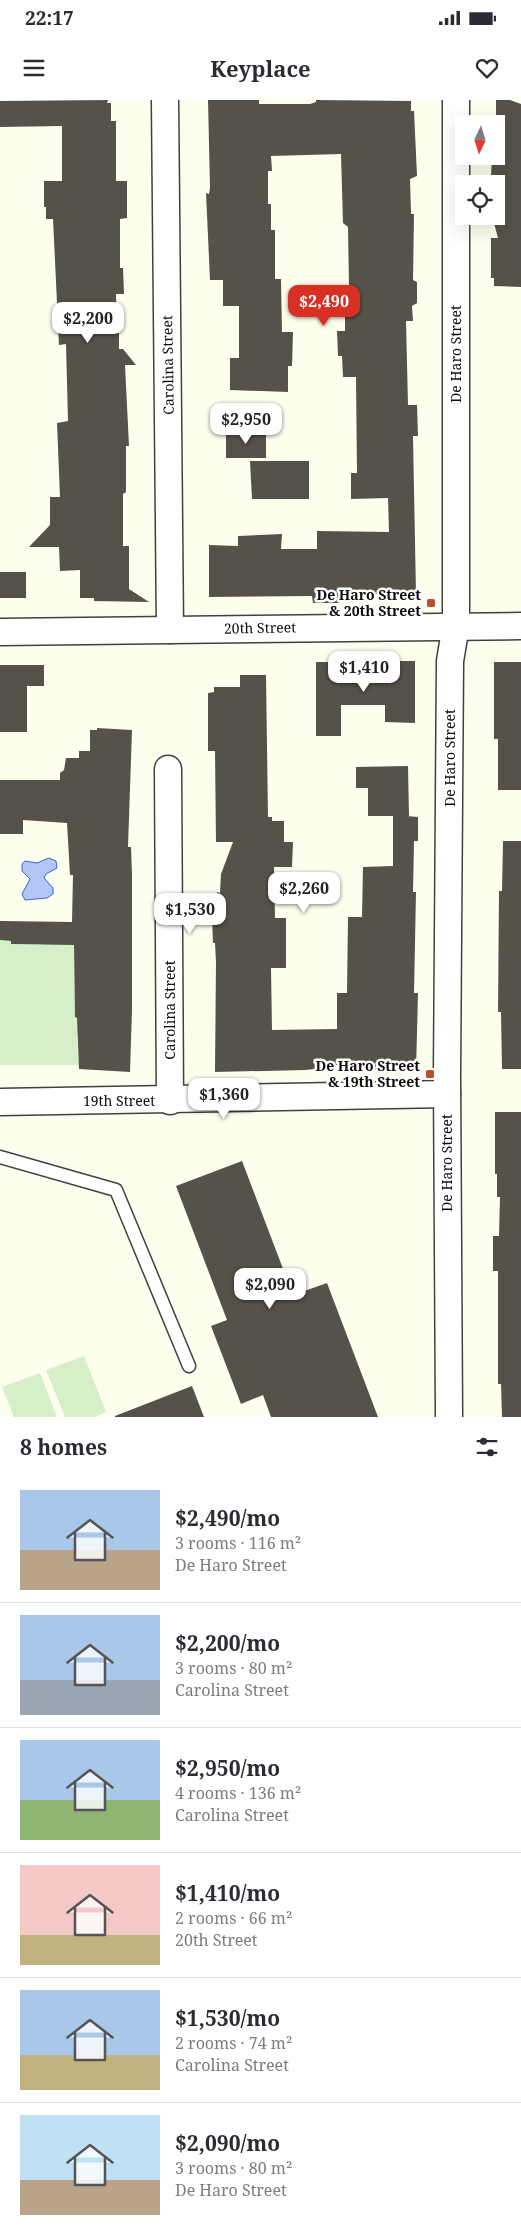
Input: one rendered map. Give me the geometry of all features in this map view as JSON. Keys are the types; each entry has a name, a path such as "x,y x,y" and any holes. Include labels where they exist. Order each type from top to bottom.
{"street":[{"name":"Carolina Street","path":"165,100 170,630"},
{"name":"De Haro Street","path":"449,1417 447,1094 450,661 456,625 456,100"},
{"name":"20th Street","path":"0,632 456,625 521,626"},
{"name":"Carolina Street","path":"168,769 170,1101"},
{"name":"19th Street","path":"0,1102 170,1101 447,1094"}],"lane":[{"path":"0,1157 116,1190 189,1366"}],"green space":[{"path":"0,940 11,941 11,944 40,945 74,941 75,1017 81,1018 80,1037 77,1037 79,1065 0,1065"},
{"path":"84,1356 106,1412 94,1417 65,1417 46,1370"},
{"path":"40,1373 57,1417 14,1417 2,1387"}],"water":[{"path":"49,858 56,861 57,868 46,874 44,878 53,888 53,894 47,898 25,900 22,894 30,879 22,871 22,864 25,861 37,863"}],"building":[{"path":"108,100 107,103 111,103 111,121 116,121 116,181 127,181 127,218 120,219 120,268 123,268 124,294 116,294 119,349 123,349 136,365 125,365 129,446 126,446 126,492 123,494 123,546 129,546 129,589 149,602 94,601 94,598 80,598 80,570 60,571 59,547 29,547 50,525 50,497 60,497 57,423 68,421 66,344 59,345 53,219 46,219 46,207 44,207 44,181 62,181 62,126 0,127 0,101"},
{"path":"208,100 259,100 259,104 310,104 316,102 316,100 411,101 411,111 414,111 417,176 410,179 411,214 414,214 413,280 417,282 417,303 412,306 413,321 406,321 408,405 417,405 418,436 413,436 416,594 365,594 365,599 339,599 339,603 313,603 312,596 209,597 209,545 238,546 238,536 282,534 281,549 317,549 317,531 389,532 388,498 351,499 351,473 357,473 356,377 343,377 342,356 338,356 337,331 345,331 345,288 349,288 348,227 343,223 341,154 271,156 272,171 268,171 268,204 271,204 271,230 275,230 275,279 281,279 282,332 293,332 292,366 288,366 288,392 230,390 230,358 239,358 239,306 223,306 223,280 210,280 206,193 209,194 210,188"},
{"path":"496,100 510,100 521,104 521,287 494,286 494,278 491,278 491,238 498,238 495,225 505,225 505,175 491,175 492,165 505,165 505,115 496,115"},
{"path":"266,432 266,458 226,458 226,433"},
{"path":"250,461 309,461 309,499 252,499"},
{"path":"0,572 26,572 26,598 0,598"},
{"path":"385,661 415,661 415,723 385,722 385,705 341,705 341,736 316,736 316,662 341,662 341,668 385,668"},
{"path":"494,662 521,662 521,790 498,790 498,739 494,739"},
{"path":"0,665 44,665 44,686 27,686 27,732 0,732"},
{"path":"240,675 266,675 268,817 272,817 272,821 284,821 284,842 293,842 292,867 274,867 275,918 286,918 286,968 271,968 272,1030 337,1029 337,993 347,993 348,917 362,917 363,867 393,866 393,816 368,816 368,788 356,788 356,767 408,766 409,816 407,816 418,817 418,841 414,841 413,892 416,892 414,993 418,993 416,1071 364,1070 364,1065 315,1065 315,1069 305,1070 215,1072 216,962 212,919 216,919 217,892 220,893 221,874 233,842 216,842 215,751 208,751 208,693 214,692 214,687 240,687"},
{"path":"97,728 132,730 128,847 131,847 132,874 130,1072 79,1069 77,1018 75,1017 74,945 11,944 11,941 0,940 0,921 72,922 73,875 70,875 67,823 23,820 23,834 0,834 0,780 60,780 60,773 64,770 66,758 79,758 79,751 90,751 90,730 97,730"},
{"path":"503,841 521,841 521,1069 502,1069 501,1012 498,1012 499,891 502,891"},
{"path":"495,1112 521,1112 521,1417 502,1417 501,1384 498,1384 498,1271 493,1271 493,1236 499,1236 500,1197 497,1197 497,1174 495,1174"},
{"path":"242,1161 293,1295 327,1283 378,1417 271,1417 263,1395 241,1404 211,1326 227,1320 176,1186"},
{"path":"192,1386 204,1417 115,1417 115,1416"}],"place":[{"name":"De Haro Street & 20th Street","path":"431,603"},
{"name":"De Haro Street & 19th Street","path":"430,1074"}]}
